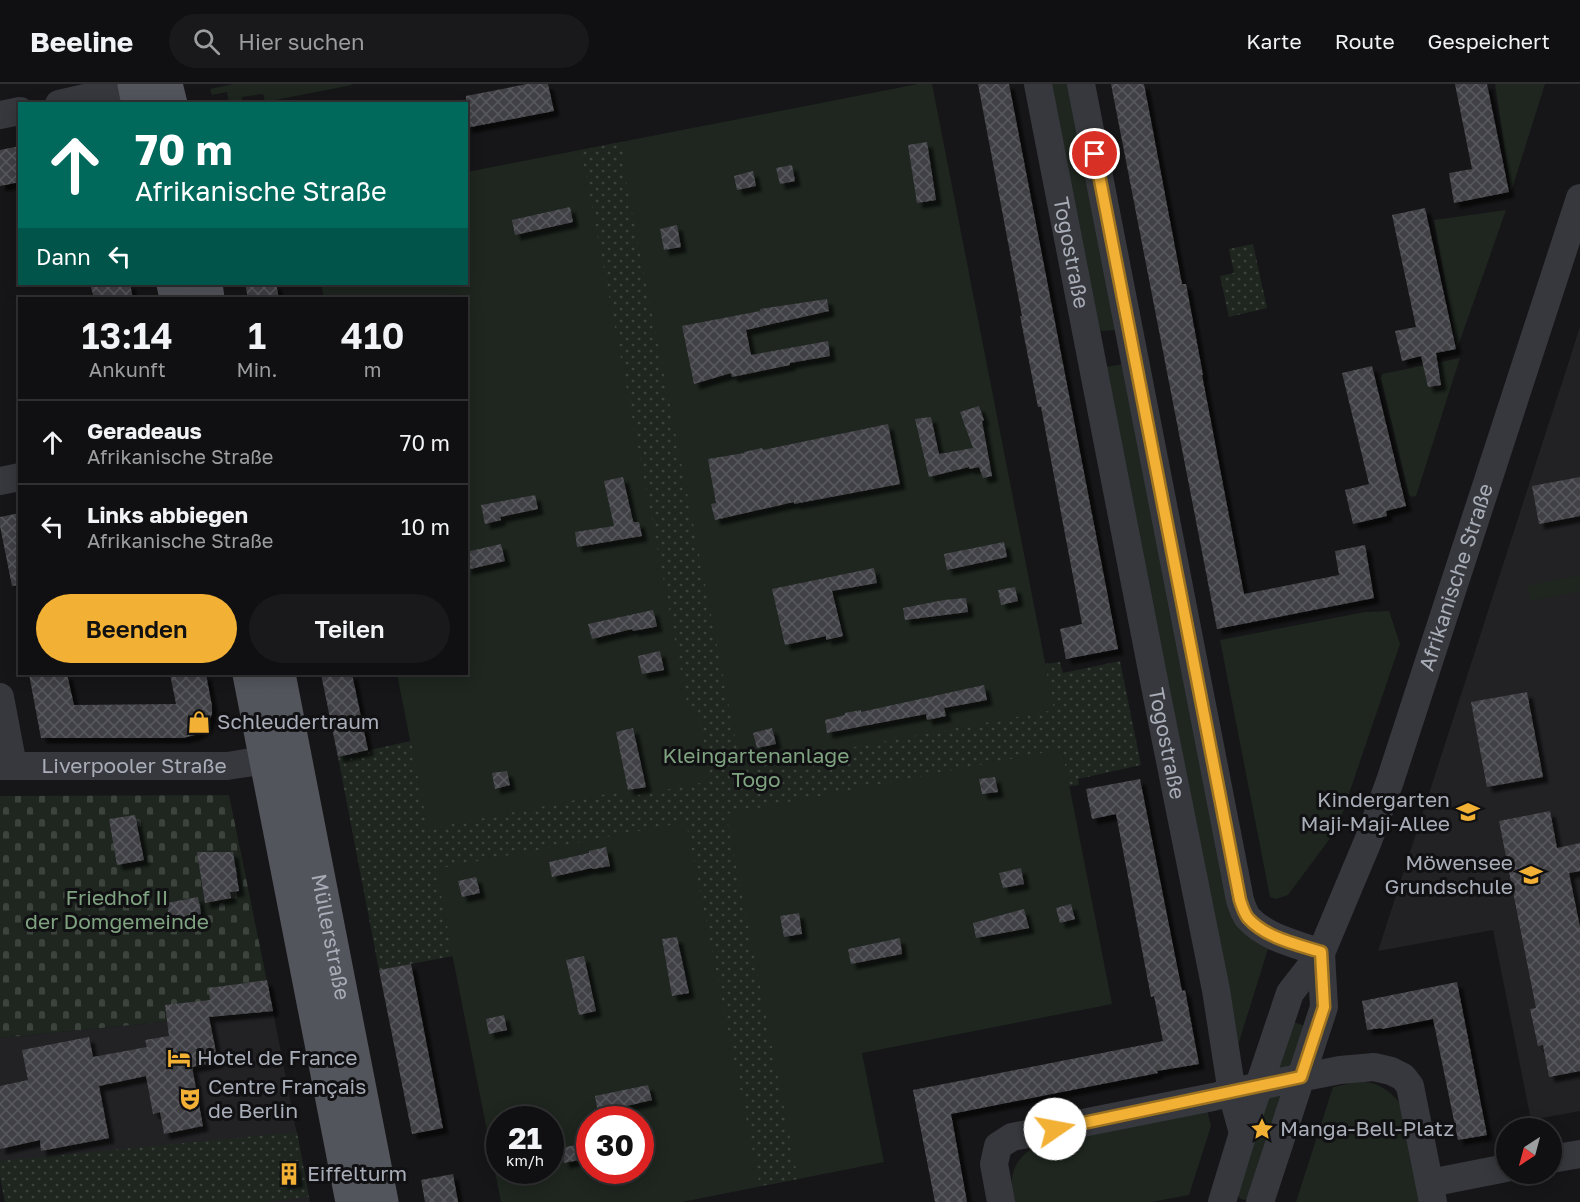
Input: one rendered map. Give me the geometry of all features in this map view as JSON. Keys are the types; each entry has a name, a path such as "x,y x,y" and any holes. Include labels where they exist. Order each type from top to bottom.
{"main road":[{"path":"143,88 168,102"},
{"name":"Müllerstraße","path":"249,675 352,1202"},
{"name":"Müllerstraße","path":"279,675 382,1202"}],"street":[{"name":"Togostraße","path":"1038,84 1216,990 1246,1089"},
{"name":"Togostraße","path":"1081,84 1240,900 1246,916 1266,932 1321,952"},
{"path":"70,102 143,88"},
{"path":"0,115 18,111"},
{"name":"Afrikanische Straße","path":"1222,1202 1243,1133 1246,1089 1290,993 1321,952 1368,841 1390,781 1580,198"},
{"path":"1090,353 1132,346"},
{"path":"0,481 18,477"},
{"path":"0,697 6,766"},
{"name":"Liverpooler Straße","path":"6,766 227,766 266,760"},
{"name":"Afrikanische Straße","path":"1260,1202 1324,1007 1321,952"},
{"path":"1001,1202 994,1164 998,1146 1012,1137 1301,1077 1374,1067 1403,1077 1410,1086 1432,1192 1496,1171"},
{"path":"1562,1157 1580,1154"}],"shaded area":[{"path":"1580,327 1580,1111 1531,1118 1493,930 1378,951"},
{"path":"273,1011 310,1202 5,1202 0,1177 0,1038"}],"green space":[{"path":"233,84 352,85 265,102 263,94 242,97 243,102 229,102 227,92 212,95 210,89"},
{"name":"Kleingartenanlage Togo","path":"918,84 932,84 1112,1004 862,1053 884,1162 682,1202 501,1202 497,1184 564,1184 564,1106 486,1106 486,1126 397,675 468,675 468,297 324,297 321,285 468,285 468,172"},
{"path":"1051,84 1069,84 1117,330 1100,331"},
{"path":"1495,84 1545,84 1511,192"},
{"path":"622,142 626,165 623,166 741,768 1054,710 1045,664 1060,662 1063,673 1120,661 1141,765 1078,779 1079,785 1069,786 1062,749 726,814 798,1179 760,1186 686,822 436,869 453,956 379,970 338,757 411,741 428,829 617,792 618,799 711,781 698,710 687,702 581,150"},
{"path":"1506,210 1457,349 1434,220"},
{"path":"1253,244 1267,308 1229,317 1220,276 1234,273 1229,249"},
{"path":"1460,358 1416,496 1412,497 1409,495 1381,378 1382,374"},
{"path":"1123,364 1229,908 1268,949 1238,1045 1106,367"},
{"path":"1580,575 1580,591 1531,601 1527,586"},
{"path":"1389,611 1400,644 1337,829 1288,895 1276,899 1270,897 1220,640 1365,612"},
{"name":"Friedhof II der Domgemeinde","path":"229,795 273,1011 0,1038 0,796"},
{"path":"1294,1022 1305,1026 1291,1070 1279,1069"},
{"path":"1360,1081 1382,1087 1399,1102 1422,1202 1296,1202 1333,1087"},
{"path":"1280,1096 1247,1199 1241,1199 1238,1196 1239,1192 1269,1097"},
{"path":"1207,1110 1211,1126 1189,1195 1152,1202 1013,1202 1012,1176 1014,1170 1021,1158 1035,1145"},
{"path":"297,1132 309,1197 264,1202 5,1202 0,1177 0,1161"}],"building":[{"path":"527,84 548,84 554,111 468,128 466,96"},
{"path":"978,84 1009,84 1118,649 1066,659 1060,629 1082,624 1041,407 1038,407 1020,316 1022,316"},
{"path":"1111,84 1144,84 1182,284 1186,284 1244,594 1339,575 1335,551 1365,545 1374,598 1217,629"},
{"path":"1455,84 1487,84 1509,192 1454,203 1449,173 1472,169"},
{"path":"927,142 936,200 917,203 908,145"},
{"path":"18,146 18,182 0,186 0,150"},
{"path":"792,165 795,181 780,184 776,168"},
{"path":"753,171 756,186 737,190 734,176"},
{"path":"570,207 573,222 515,235 512,220"},
{"path":"1425,208 1456,349 1436,353 1441,385 1428,387 1421,356 1402,361 1395,331 1416,327 1392,215"},
{"path":"677,225 681,247 664,250 660,229"},
{"path":"90,285 130,285 133,297 94,297"},
{"path":"245,285 276,285 279,297 248,297"},
{"path":"827,299 829,311 746,330 751,355 828,341 830,356 732,377 731,373 694,384 682,326 760,311 760,309"},
{"path":"1372,366 1406,506 1386,511 1387,516 1353,524 1345,490 1369,484 1342,373"},
{"path":"979,406 984,420 982,421 992,476 983,478 979,467 969,469 969,467 929,477 915,419 931,417 939,454 973,448 960,412"},
{"path":"888,424 900,484 794,504 794,502 715,520 711,504 716,503 708,459"},
{"path":"623,477 633,521 639,522 642,536 577,547 575,532 614,526 604,481"},
{"path":"1580,477 1580,516 1539,524 1532,486"},
{"path":"535,495 538,509 500,517 501,520 485,524 481,505"},
{"path":"18,513 18,585 12,586 0,517"},
{"path":"1004,542 1007,557 947,570 944,554"},
{"path":"501,544 505,561 468,570 468,552"},
{"path":"874,568 877,583 832,591 843,636 826,640 826,636 785,645 772,589"},
{"path":"1015,587 1018,601 1001,605 998,590"},
{"path":"966,598 968,612 905,620 903,608"},
{"path":"653,610 657,626 655,627 633,631 632,629 592,639 588,624"},
{"path":"660,651 664,670 642,674 638,656"},
{"path":"29,675 67,675 74,705 176,704 170,675 206,675 212,714 206,728 195,735 183,738 41,738"},
{"path":"321,675 352,675 368,750 338,757"},
{"path":"984,685 987,700 944,708 946,716 927,720 926,714 827,733 825,720 845,715 845,713 861,710 861,712"},
{"path":"1527,692 1543,777 1487,787 1471,702"},
{"path":"633,728 646,787 628,790 616,732"},
{"path":"772,728 776,744 757,748 753,733"},
{"path":"507,771 510,785 495,789 492,773"},
{"path":"995,777 998,792 982,794 979,779"},
{"path":"1140,779 1182,991 1185,990 1199,1064 951,1114 967,1202 935,1202 913,1090 1163,1041 1154,996 1151,997 1116,814 1092,819 1086,789"},
{"path":"1550,811 1557,848 1580,843 1580,871 1569,873 1580,927 1580,1071 1549,1077 1543,1045 1538,1046 1530,1009 1536,1008 1499,821"},
{"path":"135,815 144,860 117,865 109,819"},
{"path":"606,847 610,866 552,877 549,862"},
{"path":"197,852 233,852 239,891 230,892 231,898 205,903"},
{"path":"1021,868 1024,884 1003,888 999,873"},
{"path":"476,877 480,893 462,897 458,881"},
{"path":"198,897 201,914 169,919 167,903"},
{"path":"1071,904 1075,919 1060,923 1056,908"},
{"path":"1024,909 1029,928 976,938 973,923"},
{"path":"799,913 802,934 784,937 780,916"},
{"path":"677,937 689,993 672,996 662,939"},
{"path":"900,938 902,954 851,964 848,949"},
{"path":"584,956 596,1011 579,1015 566,960"},
{"path":"411,964 443,1128 412,1134 379,970"},
{"path":"267,980 273,1011 209,1017 218,1062 192,1067 203,1126 164,1134 160,1112 153,1114 146,1076 99,1086 109,1138 41,1151 40,1140 0,1149 0,1086 28,1080 22,1050 89,1037 93,1057 147,1047 145,1040 169,1036 165,1005 210,1000 209,988"},
{"path":"1457,982 1487,1135 1458,1140 1433,1019 1367,1030 1362,1001"},
{"path":"504,1015 507,1030 489,1034 486,1019"},
{"path":"648,1085 652,1100 627,1106 597,1106 595,1096"},
{"path":"576,1145 576,1161 564,1163 564,1147"},
{"name":"Eiffelturm","path":"295,1164 298,1182 282,1184 279,1167"},
{"path":"453,1174 458,1202 425,1202 421,1180"}],"place":[{"name":"Schleudertraum","path":"199,722"},
{"name":"Kindergarten Maji-Maji-Allee","path":"1468,812"},
{"name":"Möwensee Grundschule","path":"1531,875"},
{"name":"Hotel de France","path":"179,1058"},
{"name":"Centre Français de Berlin","path":"190,1099"},
{"name":"Manga-Bell-Platz","path":"1262,1129"},
{"name":"Eiffelturm","path":"289,1174"}],"route":[{"path":"1055,1129 1301,1077 1324,1007 1321,952 1266,932 1246,916 1240,900 1095,154"}]}
